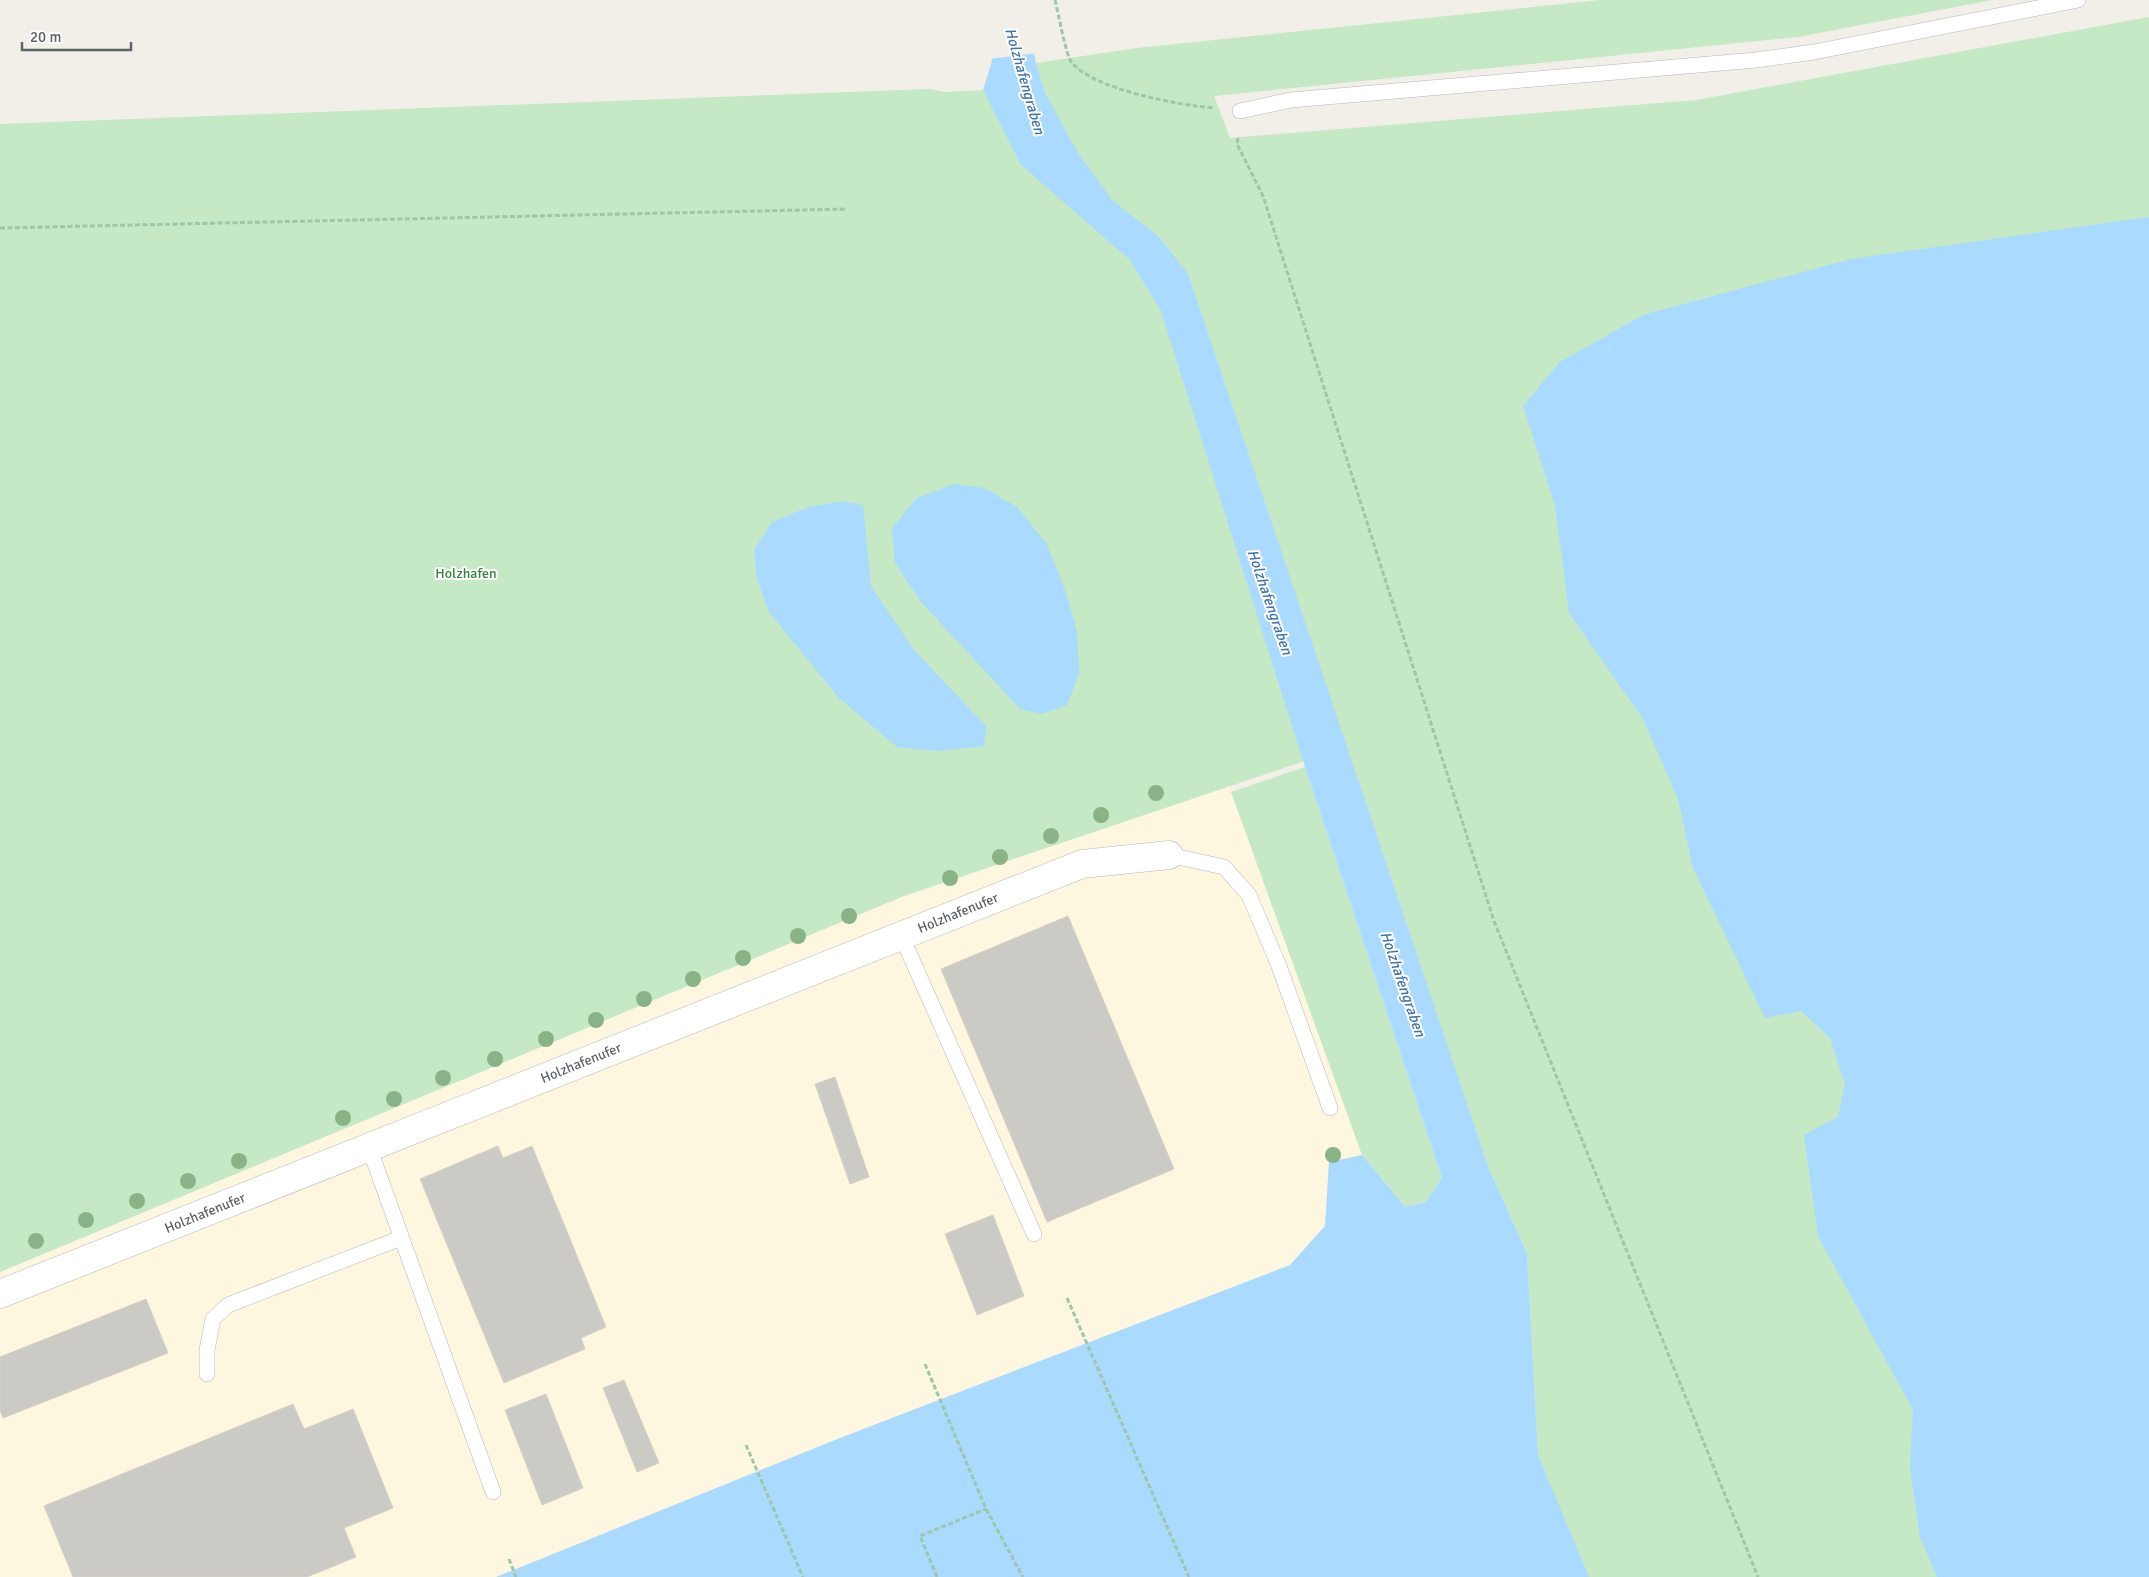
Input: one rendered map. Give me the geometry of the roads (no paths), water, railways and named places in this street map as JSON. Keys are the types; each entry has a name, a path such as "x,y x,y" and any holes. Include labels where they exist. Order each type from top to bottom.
{"street":[{"name":"Holzhafenufer","path":"0,1294 1082,864 1169,855"}],"lane":[{"path":"1240,110 1291,100 1756,60 1814,52 2078,0"},
{"path":"1169,855 1224,868 1250,895 1279,966 1330,1108"},
{"path":"901,935 1034,1234"},
{"path":"369,1147 494,1492"},
{"path":"208,1374 207,1350 213,1318 228,1305 401,1238"}],"water":[{"name":"Holzhafengraben","path":"979,0 1024,0 1036,63 1045,93 1078,153 1112,200 1159,237 1188,274 1489,1169 1527,1253 1538,1455 1589,1577 496,1577 840,1438 1290,1265 1325,1226 1329,1162 1362,1155 1405,1207 1426,1202 1442,1178 1305,767 1161,311 1130,260 1021,165 983,90 992,61"},
{"path":"2149,217 2149,1577 1937,1577 1920,1537 1910,1467 1913,1410 1818,1236 1804,1135 1838,1117 1845,1084 1830,1038 1801,1011 1765,1018 1693,868 1678,799 1643,719 1569,613 1555,505 1523,406 1560,362 1643,315 1851,259"},
{"path":"955,484 984,488 1017,507 1046,543 1064,587 1077,631 1079,674 1067,705 1042,714 1020,709 921,602 895,563 892,528 917,498"},
{"path":"842,501 863,505 871,586 914,650 986,726 984,746 938,751 897,747 839,698 769,612 757,579 754,550 772,522 806,508"}],"park label":[{"name":"Holzhafen","path":"466,573"}]}
